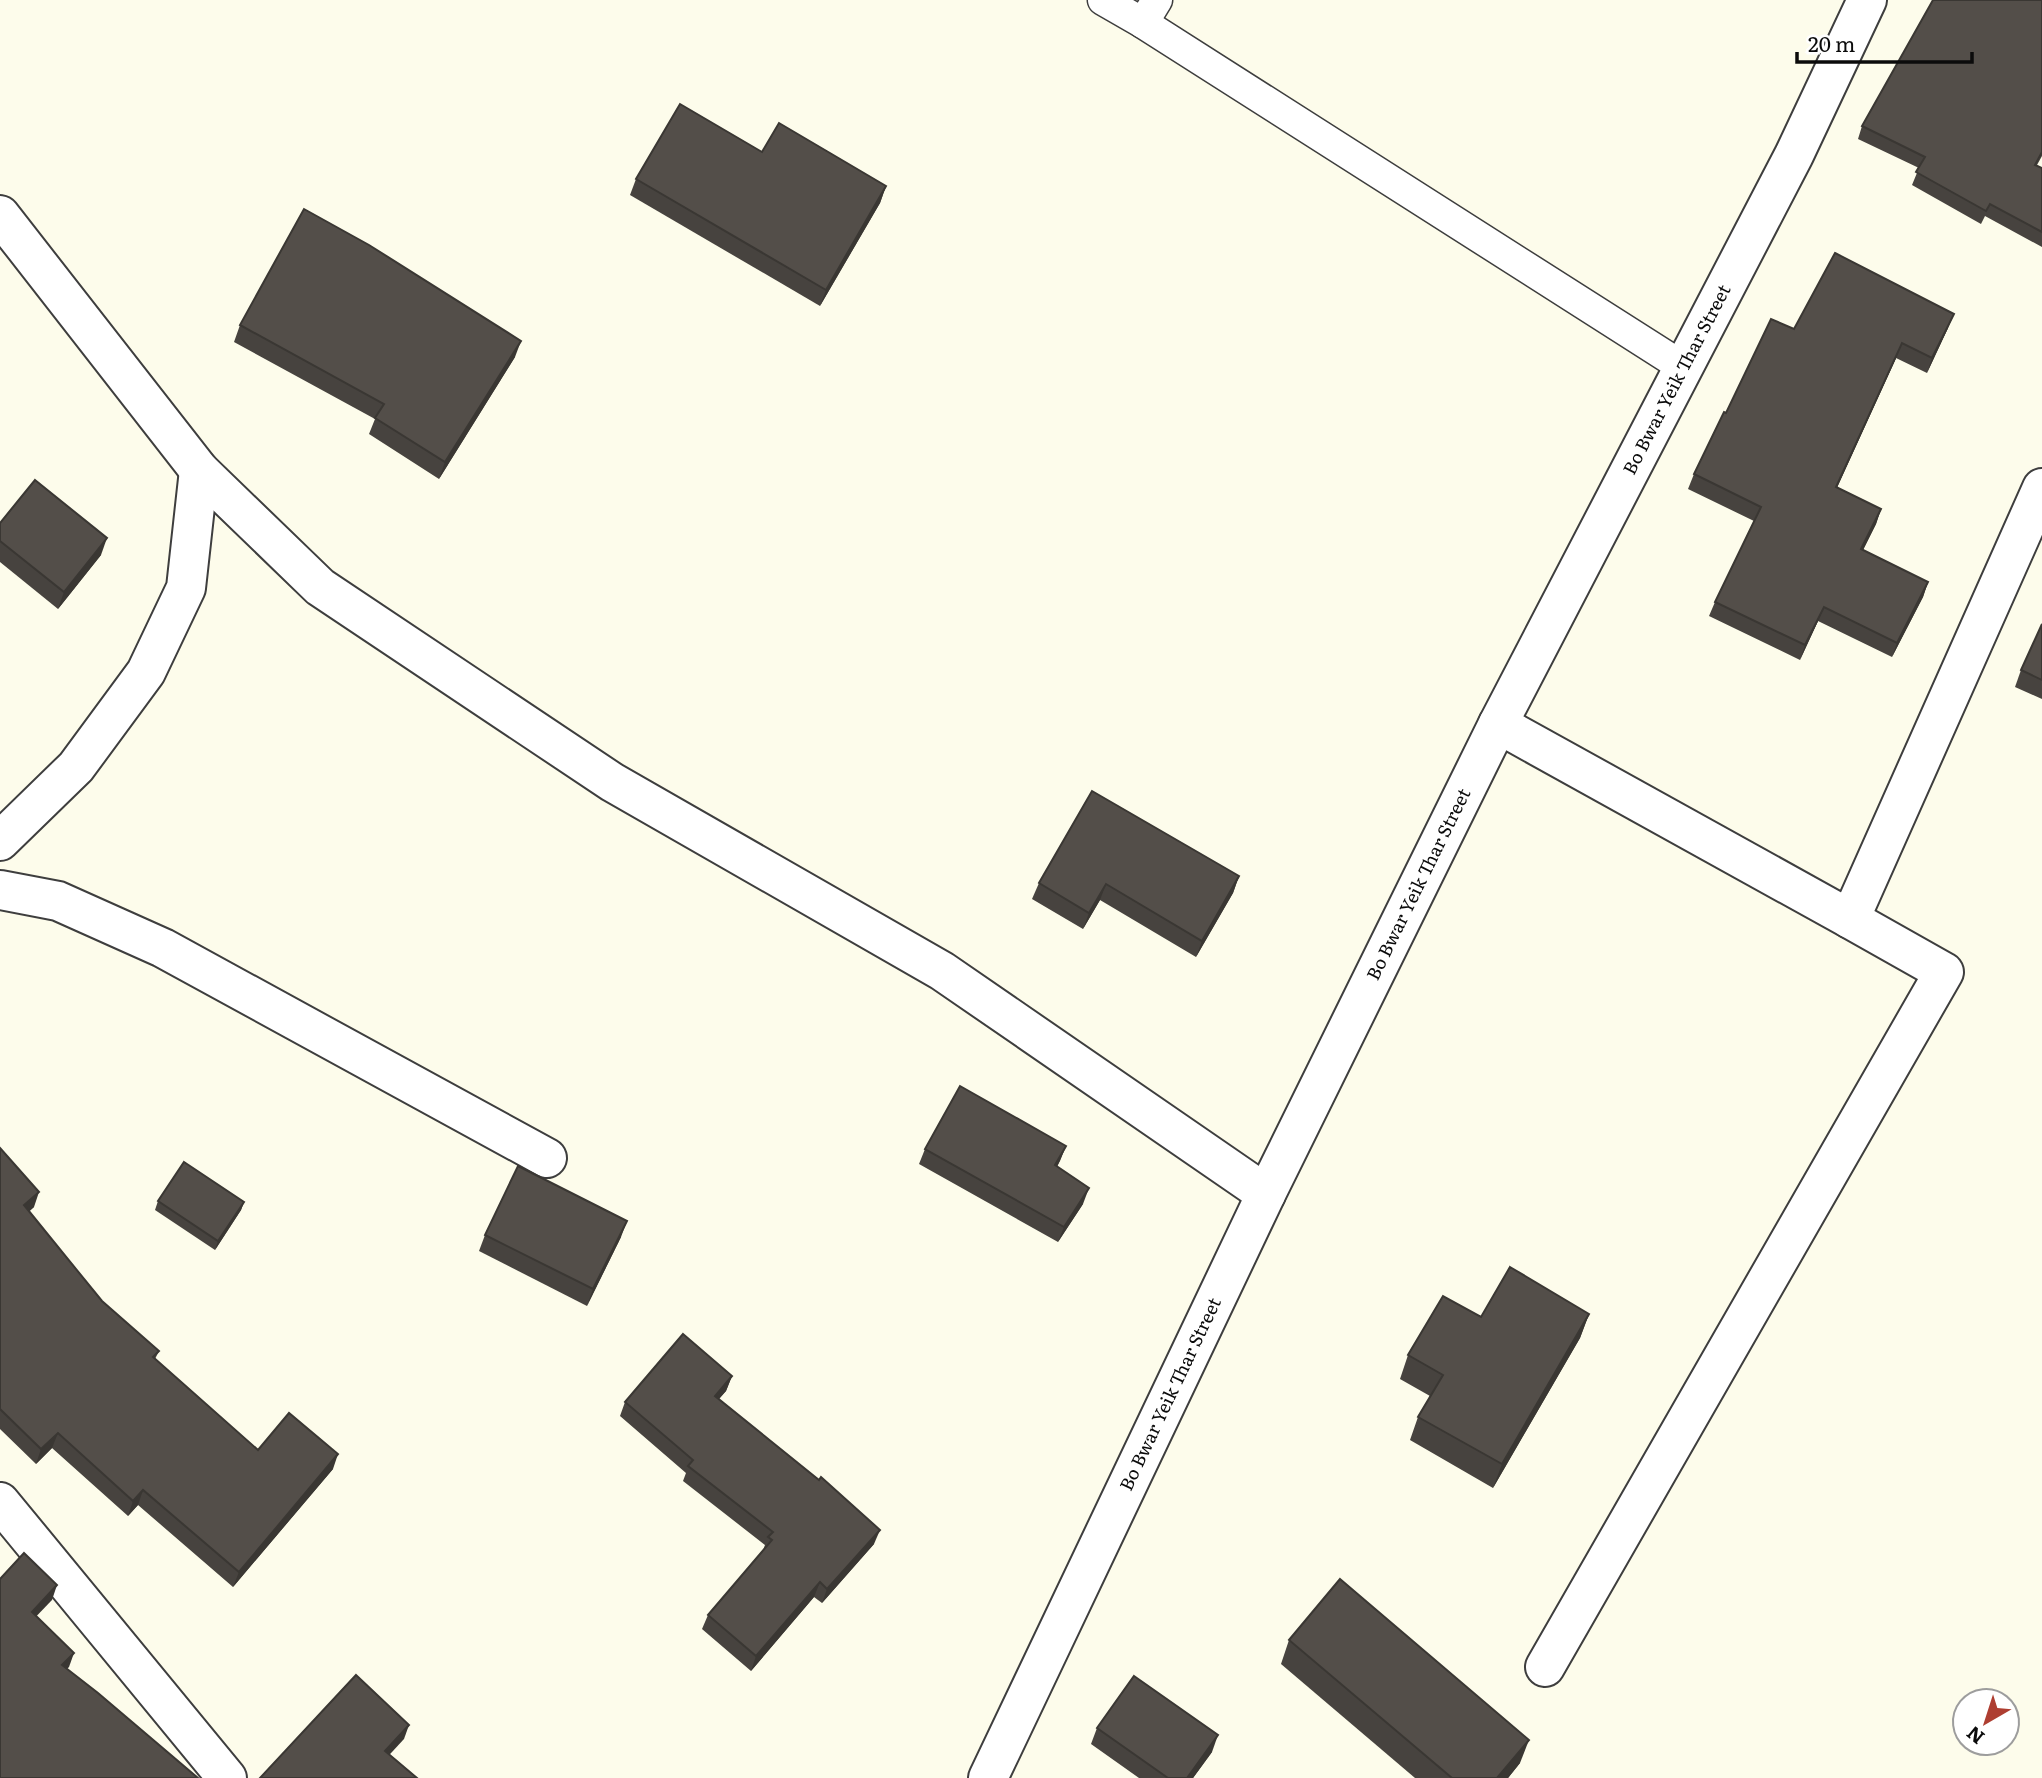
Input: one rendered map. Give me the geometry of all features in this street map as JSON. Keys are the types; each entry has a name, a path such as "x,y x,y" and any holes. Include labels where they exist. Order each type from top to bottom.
{"street":[{"name":"Bo Bwar Yeik Thar Street","path":"988,1778 1266,1194 1498,724 1794,155 1867,0"},
{"path":"0,215 199,470 320,587 612,782 942,971 1266,1194"},
{"path":"0,841 76,768 146,672 186,588 199,470"},
{"path":"1850,919 2042,488"},
{"path":"1498,724 1944,972 1545,1667"},
{"path":"0,890 58,901 163,948 547,1158"},
{"path":"0,1502 228,1778"}],"lane":[{"path":"1103,0 1150,11 1683,367"}],"building":[{"path":"1933,0 2042,0 2042,152 2035,165 2042,168 2042,232 1990,204 1986,211 1916,172 1925,157 1862,126"},
{"path":"680,104 762,152 779,123 886,186 826,290 636,179"},
{"path":"304,209 369,245 521,341 445,462 375,418 384,404 240,325"},
{"path":"1835,253 1954,314 1932,358 1902,343 1836,487 1881,509 1861,549 1928,582 1897,643 1824,607 1805,645 1715,602 1761,507 1694,474 1771,319 1794,329"},
{"path":"35,480 107,538 64,592 0,541 0,523"},
{"path":"2042,624 2042,680 2021,670"},
{"path":"1092,791 1239,876 1202,941 1106,884 1089,913 1039,883"},
{"path":"960,1086 1066,1146 1055,1165 1089,1188 1064,1227 925,1149"},
{"path":"0,1148 39,1192 24,1205 102,1301 159,1351 153,1357 258,1450 289,1413 338,1454 239,1572 143,1490 133,1501 58,1433 41,1449 0,1409"},
{"path":"184,1162 244,1202 218,1241 158,1201"},
{"path":"518,1166 627,1221 593,1289 485,1235"},
{"path":"1510,1267 1589,1314 1502,1464 1418,1417 1443,1375 1408,1355 1443,1296 1481,1317"},
{"path":"683,1334 732,1376 715,1396 819,1480 821,1477 880,1530 827,1589 820,1582 756,1656 708,1615 772,1540 768,1537 773,1532 688,1466 693,1460 625,1402"},
{"path":"24,1553 57,1585 32,1612 74,1653 62,1665 198,1778 0,1778 0,1579"},
{"path":"1340,1579 1529,1740 1497,1778 1452,1778 1289,1640"},
{"path":"356,1675 409,1725 385,1751 417,1778 260,1778"},
{"path":"1134,1676 1218,1735 1187,1778 1168,1778 1097,1728"}]}
